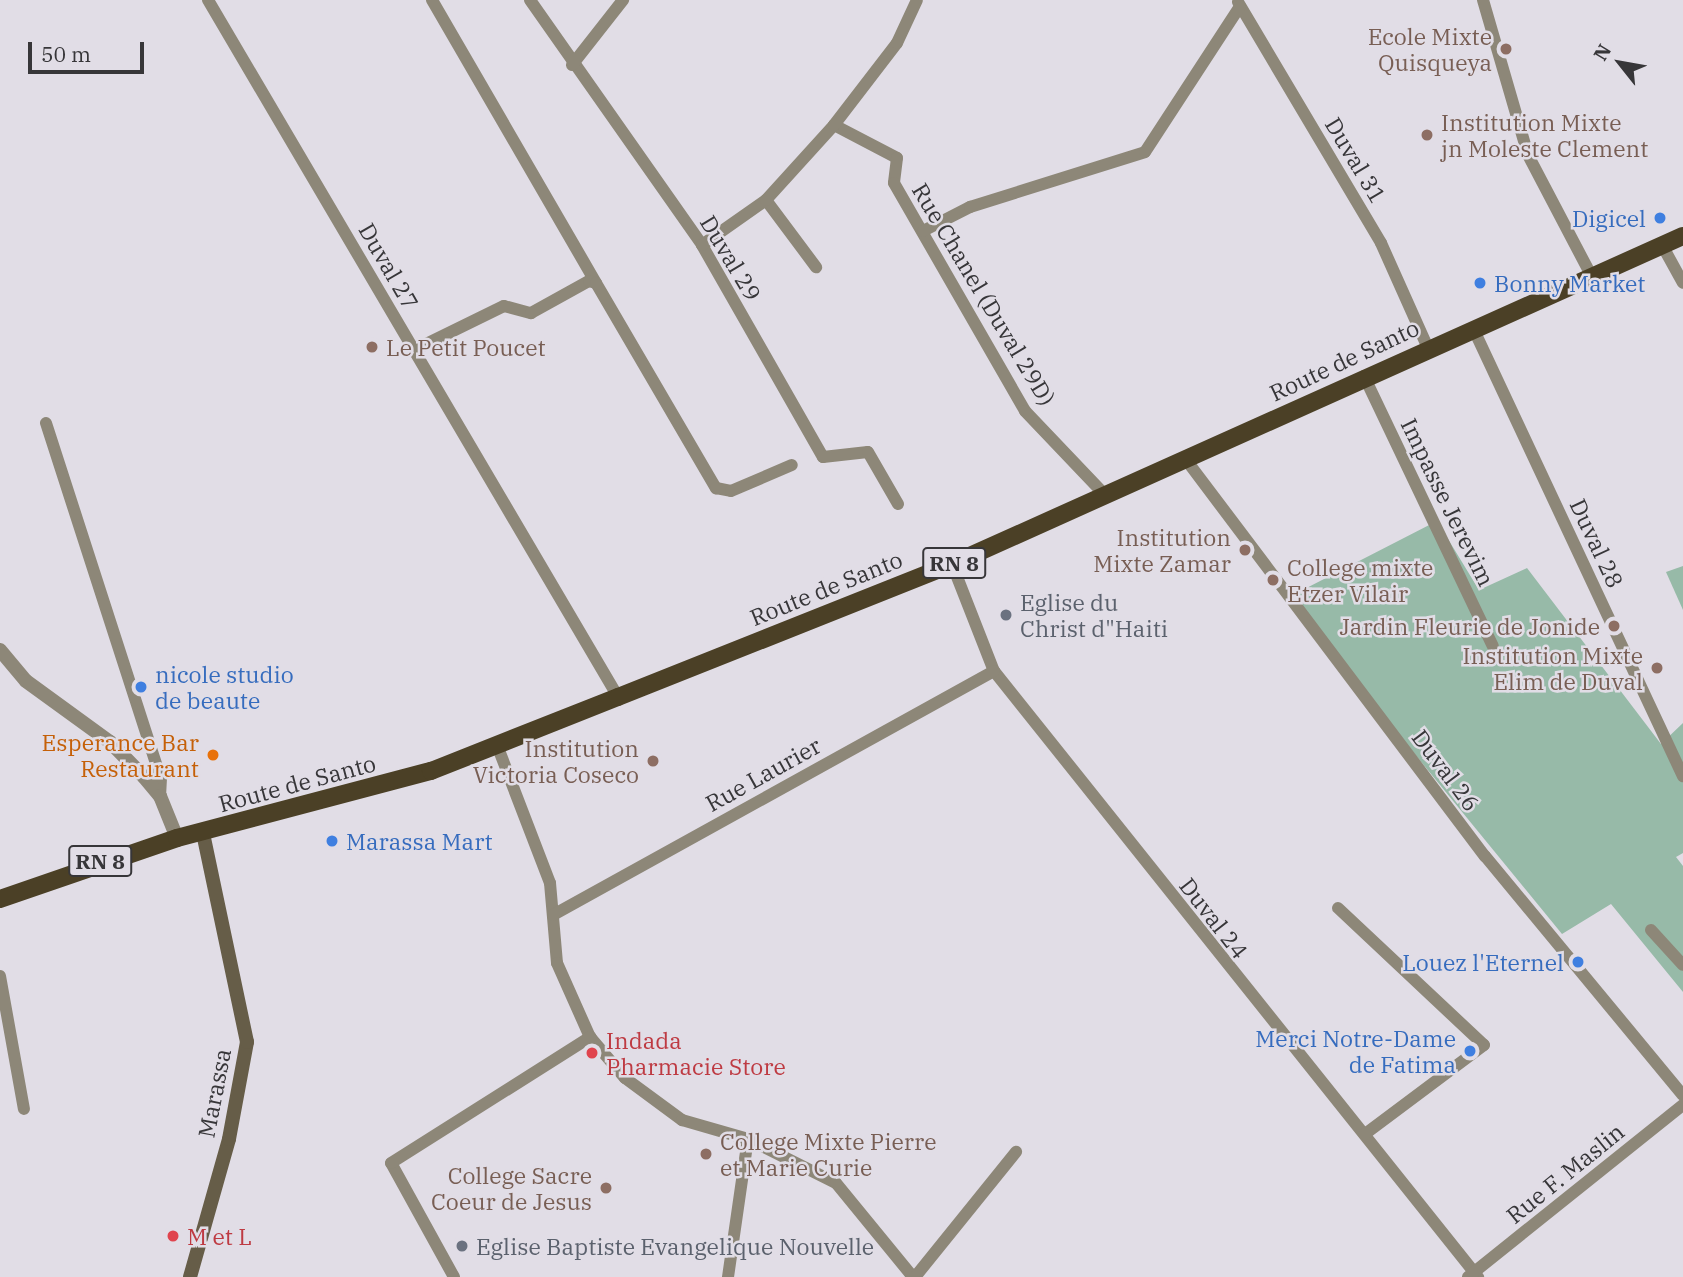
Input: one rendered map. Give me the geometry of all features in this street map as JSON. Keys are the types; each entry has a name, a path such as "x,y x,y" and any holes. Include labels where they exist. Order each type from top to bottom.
{"main road":[{"name":"Route de Santo","path":"0,899 177,838 382,786 618,697 952,564 1187,461 1364,376 1683,236"},
{"name":"Marassa","path":"190,1277 229,1139 247,1042 203,833"}],"street":[{"name":"Duval 27","path":"208,0 618,697"},
{"path":"432,0 716,488 731,491 792,465"},
{"name":"Duval 29","path":"530,0 572,65 702,245 823,457 868,452 898,504"},
{"path":"572,65 623,0"},
{"path":"702,245 766,201 834,125 897,43 917,0"},
{"path":"1483,0 1528,155 1591,275"},
{"path":"923,231 970,207 1145,152 1238,3"},
{"name":"Duval 31","path":"1238,3 1381,243 1428,348"},
{"name":"Rue Chanel (Duval 29D)","path":"834,125 897,158 894,183 1025,411 1105,495"},
{"path":"766,201 816,267"},
{"path":"1662,245 1683,283"},
{"path":"414,350 503,306 531,313 589,281 596,283"},
{"name":"Duval 28","path":"1472,328 1683,776"},
{"name":"Impasse Jerevim","path":"1364,376 1493,646"},
{"path":"46,423 161,778 160,796"},
{"name":"Duval 26","path":"1187,461 1485,856 1683,1094"},
{"name":"Duval 24","path":"952,564 995,671 1253,1002 1365,1134 1473,1276"},
{"path":"0,650 26,681 110,742 160,796 177,838"},
{"name":"Rue Laurier","path":"553,915 995,671"},
{"path":"497,744 550,883 557,963 590,1037 625,1078 682,1120 748,1139 836,1183 914,1277 1016,1152"},
{"path":"1338,908 1483,1045 1365,1134"},
{"path":"1651,930 1683,965"},
{"path":"0,976 24,1109"},
{"path":"454,1277 424,1233 391,1163 590,1037"},
{"name":"Rue F. Maslin","path":"1473,1276 1683,1105"},
{"path":"728,1277 748,1139"}],"green space":[{"path":"1437,521 1479,590 1527,568 1661,744 1683,723 1683,853 1676,857 1683,866 1683,992 1611,904 1562,934 1287,598"},
{"path":"1683,566 1683,610 1666,572"}],"place":[{"name":"Ecole Mixte Quisqueya","path":"1506,49"},
{"name":"Institution Mixte jn Moleste Clement","path":"1427,135"},
{"name":"Digicel","path":"1660,218"},
{"name":"Bonny Market","path":"1480,283"},
{"name":"Le Petit Poucet","path":"372,347"},
{"name":"Institution Mixte Zamar","path":"1245,550"},
{"name":"College mixte Etzer Vilair","path":"1273,580"},
{"name":"Eglise du Christ d\"Haiti","path":"1006,615"},
{"name":"Jardin Fleurie de Jonide","path":"1614,626"},
{"name":"Institution Mixte Elim de Duval","path":"1657,668"},
{"name":"nicole studio de beaute","path":"141,687"},
{"name":"Esperance Bar Restaurant","path":"213,755"},
{"name":"Institution Victoria Coseco","path":"653,761"},
{"name":"Marassa Mart","path":"332,841"},
{"name":"Louez l'Eternel","path":"1578,962"},
{"name":"Merci Notre-Dame de Fatima","path":"1470,1051"},
{"name":"Indada Pharmacie Store","path":"592,1053"},
{"name":"College Mixte Pierre et Marie Curie","path":"706,1154"},
{"name":"College Sacre Coeur de Jesus","path":"606,1188"},
{"name":"M et L","path":"173,1236"},
{"name":"Eglise Baptiste Evangelique Nouvelle","path":"462,1246"}]}
